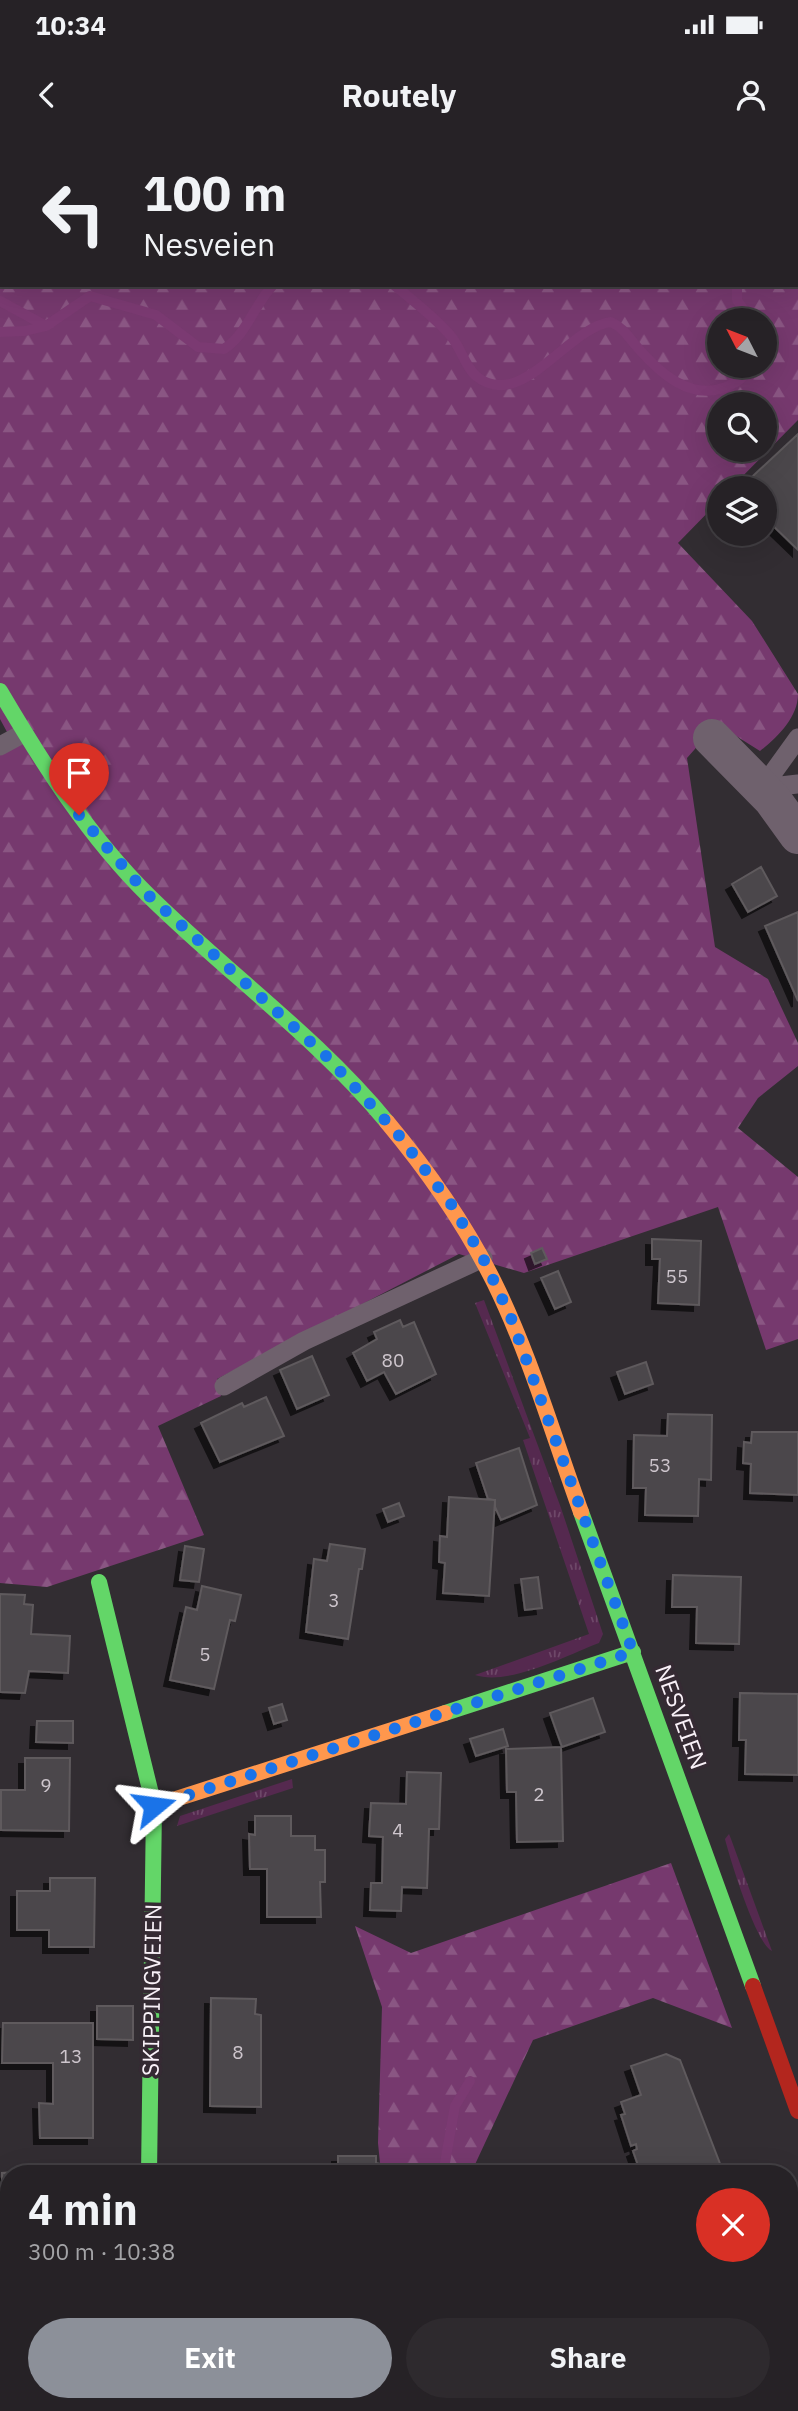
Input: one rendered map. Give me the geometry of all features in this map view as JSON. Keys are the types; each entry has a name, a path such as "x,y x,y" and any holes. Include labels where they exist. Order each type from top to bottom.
{"main road":[{"name":"NESVEIEN","path":"0,691 67,800 148,895 326,1056 397,1133 451,1204 483,1258 511,1318 633,1652 792,2072"},
{"name":"SKIPPINGVEIEN","path":"99,1582 154,1806 149,2165"},
{"path":"154,1806 633,1652"}],"street":[{"path":"712,738 780,786 798,835"}],"lane":[{"path":"0,746 24,733"},
{"path":"780,786 798,738"},
{"path":"224,1386 304,1341 483,1258"}],"green space":[{"path":"0,287 798,287 798,420 777,441 777,392 707,392 707,462 757,462 743,476 707,476 707,513 678,543 752,621 798,694 791,718 780,733 760,751 717,724 687,758 715,947 768,979 798,1043 798,1066 758,1098 738,1128 798,1177 798,1339 766,1350 718,1207 524,1273 459,1254 217,1379 221,1396 158,1426 204,1535 47,1587 0,1583 0,753 13,743 0,719"},
{"path":"484,1300 561,1508 603,1634 599,1643 554,1662 520,1673 489,1677 475,1675 589,1634 523,1440 530,1438 475,1303"},
{"path":"292,1779 293,1788 177,1826 180,1816"},
{"path":"729,1834 772,1951 759,1933 744,1900 725,1839"},
{"path":"671,1863 732,2028 653,1998 533,2040 475,2165 380,2165 378,2143 382,2007 355,1926 411,1953"}],"building":[{"path":"798,434 798,550 777,530 777,476 753,476 768,462 777,462 777,454"},
{"path":"761,867 777,896 748,912 732,884"},
{"path":"798,912 798,1001 765,926"},
{"path":"652,1239 701,1241 699,1305 658,1303 660,1259 652,1259"},
{"path":"542,1248 547,1259 535,1264 531,1253"},
{"path":"558,1271 571,1302 555,1309 541,1278"},
{"path":"400,1320 403,1327 414,1322 436,1374 396,1394 384,1372 367,1381 353,1353 377,1339 374,1332"},
{"path":"312,1356 329,1395 297,1409 280,1370"},
{"path":"646,1362 653,1384 625,1394 617,1372"},
{"path":"266,1397 284,1436 220,1462 201,1423 242,1403 244,1407"},
{"path":"668,1414 712,1415 711,1480 699,1479 698,1516 645,1515 646,1488 633,1488 634,1435 667,1436"},
{"path":"752,1432 798,1432 798,1495 750,1493 751,1464 743,1463 744,1442 751,1443"},
{"path":"519,1448 537,1505 501,1520 495,1500 488,1499 476,1463"},
{"path":"449,1497 495,1500 489,1596 443,1593 445,1563 439,1562 440,1536 447,1537"},
{"path":"399,1503 404,1516 388,1522 383,1509"},
{"path":"330,1544 365,1549 362,1569 359,1569 348,1639 306,1632 314,1559 327,1561"},
{"path":"185,1546 204,1549 199,1582 180,1580"},
{"path":"673,1575 741,1577 739,1644 696,1643 697,1607 672,1607"},
{"path":"538,1577 542,1608 525,1610 521,1579"},
{"path":"202,1586 241,1595 235,1621 230,1620 214,1689 170,1680 186,1607 197,1610"},
{"path":"0,1594 25,1595 24,1604 33,1605 31,1634 70,1636 68,1673 29,1671 25,1693 0,1692"},
{"path":"740,1693 798,1694 798,1775 745,1774 746,1740 739,1740"},
{"path":"593,1698 605,1732 562,1747 550,1713"},
{"path":"282,1704 287,1720 274,1724 269,1708"},
{"path":"37,1721 73,1721 73,1743 36,1742"},
{"path":"503,1729 508,1746 476,1756 470,1739"},
{"path":"561,1747 563,1841 517,1842 516,1792 507,1792 506,1749"},
{"path":"25,1758 70,1758 69,1831 1,1830 1,1790 25,1790"},
{"path":"407,1772 441,1773 439,1829 429,1829 427,1888 402,1887 401,1911 370,1910 371,1883 382,1883 383,1837 369,1836 371,1803 406,1804"},
{"path":"255,1816 291,1816 291,1836 315,1836 315,1850 325,1850 325,1882 320,1882 321,1917 267,1917 267,1869 250,1869 249,1834 255,1835"},
{"path":"50,1878 95,1878 94,1947 49,1947 49,1930 17,1930 17,1891 50,1891"},
{"path":"211,1998 256,1999 255,2014 261,2015 261,2107 210,2106"},
{"path":"97,2006 133,2006 133,2040 97,2039"},
{"path":"3,2023 93,2023 93,2138 40,2138 39,2103 53,2104 53,2063 2,2063"},
{"path":"666,2054 680,2060 721,2165 638,2165 633,2151 637,2149 636,2144 631,2146 621,2115 625,2114 621,2102 641,2095 631,2066"},
{"path":"338,2156 376,2156 376,2163 381,2164 381,2165 338,2165"},
{"path":"226,2164 307,2165 226,2165"}],"waterway":[{"path":"0,332 25,331 46,326 90,296 156,315 198,347 224,349 239,335 272,287"},
{"path":"396,287 450,335 476,376 493,385 510,384 527,376 595,327 611,322 623,330 656,367 688,387 713,390 726,387 741,378"},
{"path":"737,287 737,300 743,308"},
{"path":"0,301 46,326"},
{"path":"445,2165 455,2106 470,2081"}],"traffic: fast":[{"path":"0,691 86,824 127,873 179,924 302,1033 387,1122"},
{"path":"581,1512 753,1986"},
{"path":"99,1582 154,1806 149,2165"},
{"path":"445,1713 633,1652"}],"traffic: slow":[{"path":"387,1122 445,1199 494,1282 530,1367 581,1512"},
{"path":"154,1806 445,1713"}],"traffic: jam":[{"path":"753,1986 798,2111"}],"route":[{"path":"79,815 148,895 326,1056 397,1133 451,1204 483,1258 511,1318 633,1652 154,1806"}]}
